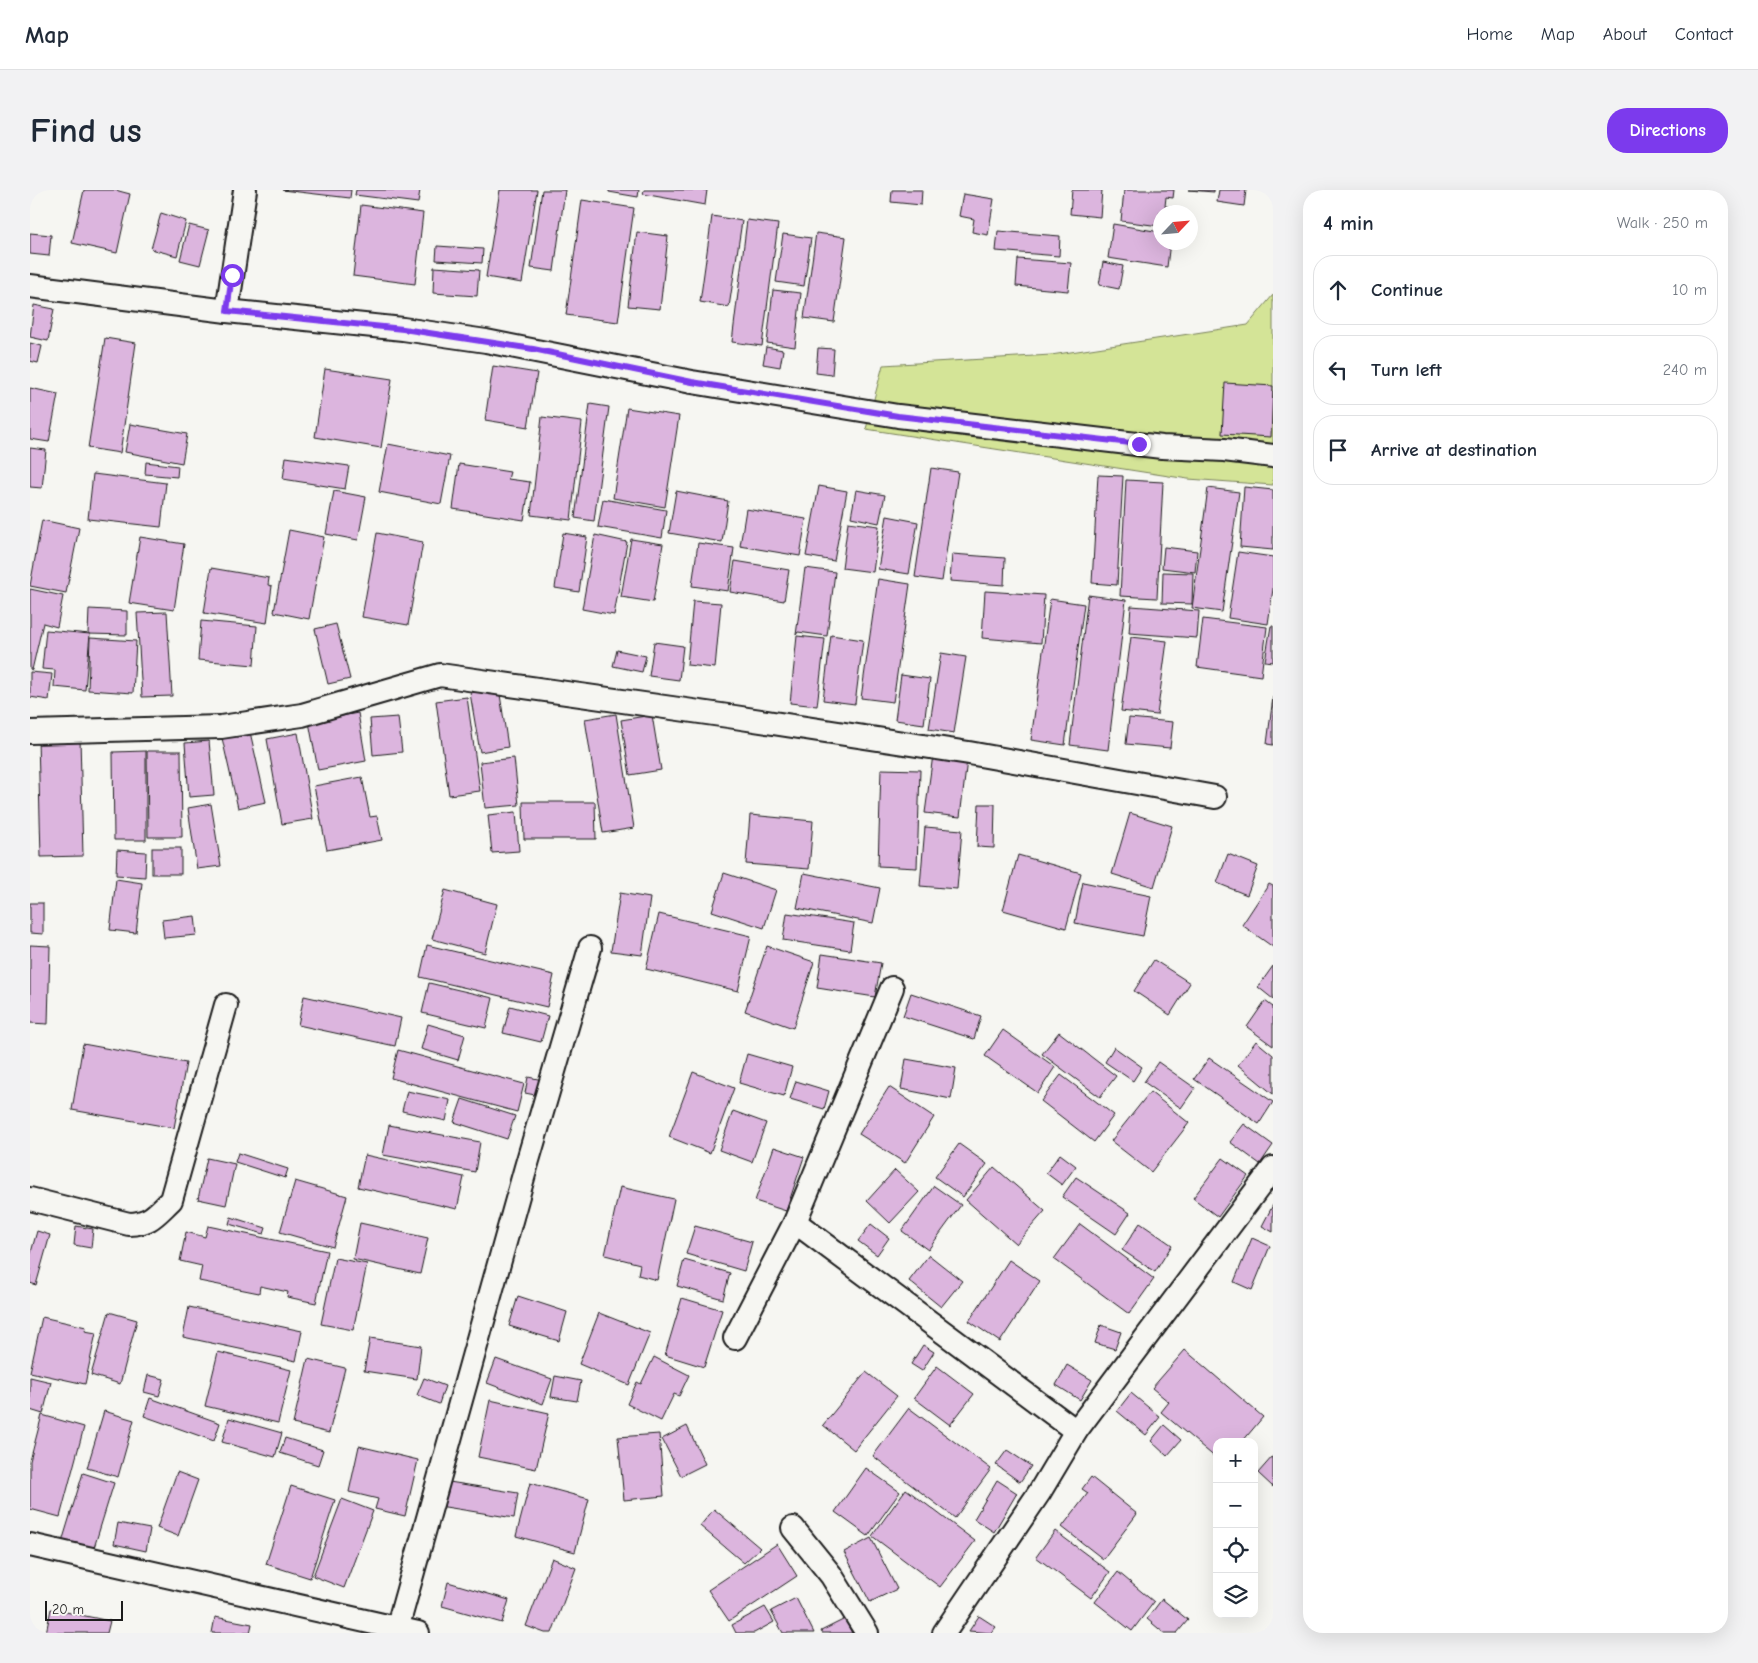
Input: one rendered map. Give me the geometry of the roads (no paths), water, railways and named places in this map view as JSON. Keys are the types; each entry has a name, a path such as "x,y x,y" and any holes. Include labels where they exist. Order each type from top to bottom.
{"street":[{"path":"227,311 245,190"},
{"path":"30,286 227,311 403,329 486,341 692,382 898,416 1162,447 1224,450 1273,456"},
{"path":"30,732 143,731 221,727 302,715 440,675 911,744 1214,798"},
{"path":"30,1545 407,1631 523,1176 590,948"},
{"path":"735,1338 795,1222 892,988"},
{"path":"30,1199 129,1224 145,1223 158,1213 171,1200 226,1005"},
{"path":"944,1633 1039,1493 1076,1431 1273,1168"},
{"path":"795,1222 1076,1431"},
{"path":"792,1528 831,1576 867,1633"}]}
